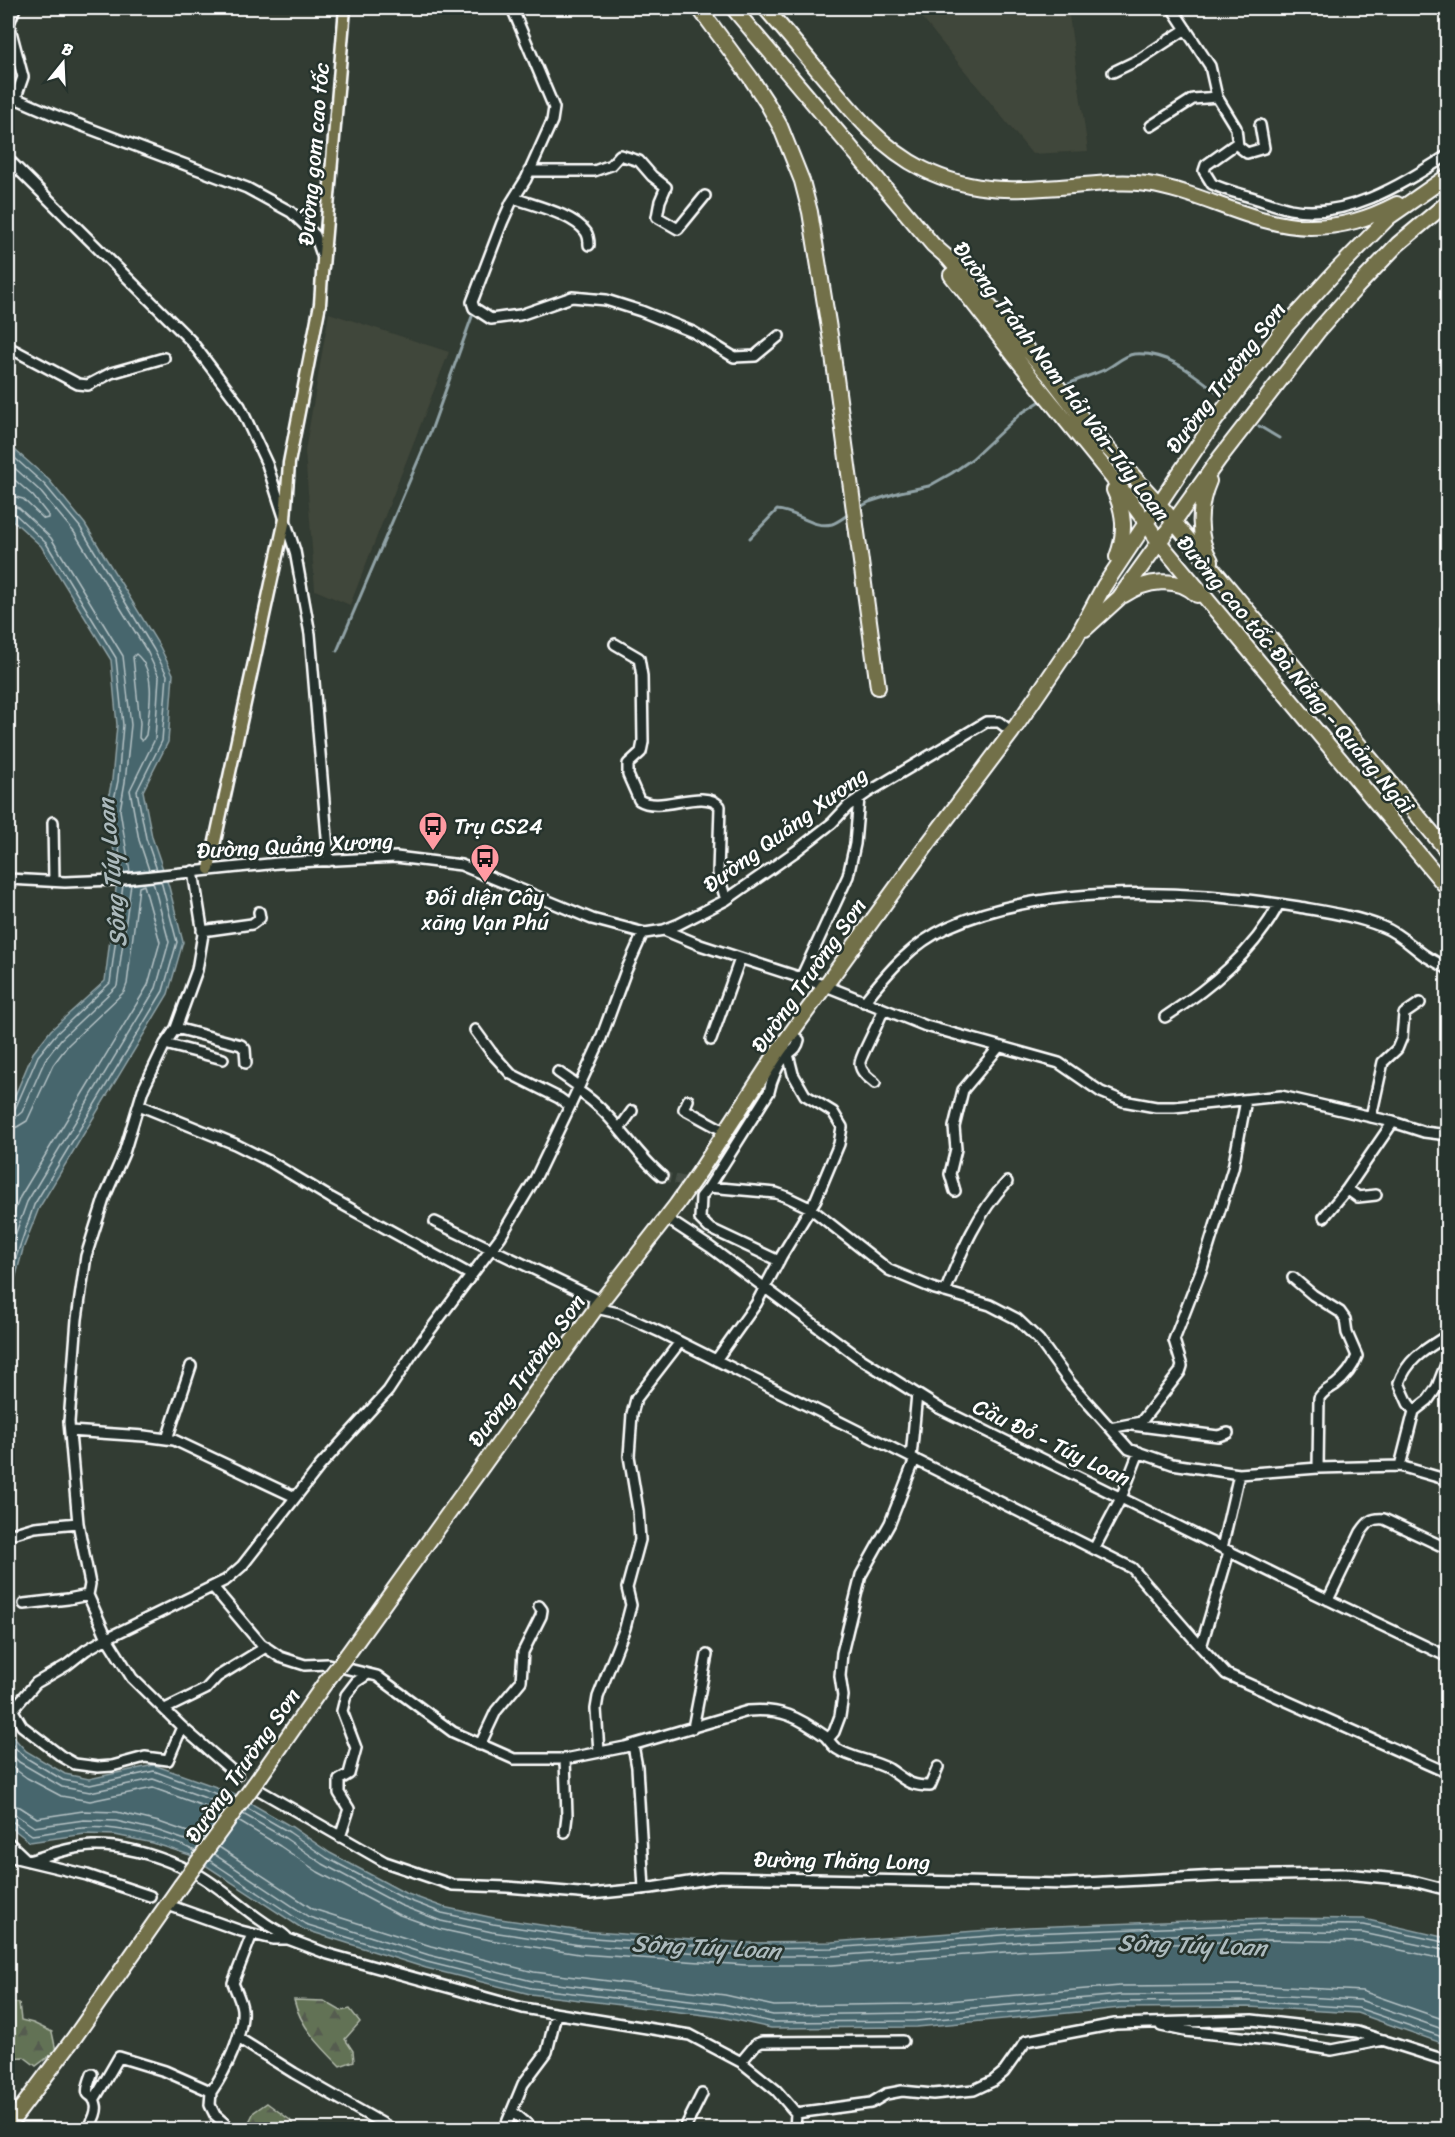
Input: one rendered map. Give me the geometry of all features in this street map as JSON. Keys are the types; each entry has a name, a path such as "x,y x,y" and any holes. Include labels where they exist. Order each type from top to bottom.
{"highway":[{"path":"699,8 767,103 780,126 802,181 812,224 851,478 878,683"},
{"name":"Đường Tránh Nam Hải Vân-Túy Loan","path":"733,8 933,245 948,258 1049,375 1062,405 1081,437 1158,542"},
{"path":"765,8 859,119 878,138 924,170 957,183 985,189 1021,190 1119,182 1147,184 1175,190 1257,218 1307,227 1357,222 1395,206 1448,175"},
{"name":"Đường Trường Sơn","path":"8,2126 74,2038 325,1683 596,1308 677,1204 791,1034 1012,732 1076,638 1104,586 1214,422 1285,327 1334,273 1389,217 1448,175"},
{"name":"Đường Trường Sơn","path":"1076,638 1119,598 1235,440 1319,330 1348,296 1398,244 1448,202"},
{"name":"Đường Tránh Nam Hải Vân-Túy Loan","path":"933,245 944,267 1035,381 1091,430 1159,504 1173,523"},
{"path":"1081,437 1108,479 1121,506 1124,519 1123,542 1104,586"},
{"path":"1235,440 1215,469 1203,494 1202,534 1205,551 1218,573 1252,618"},
{"name":"Đường cao tốc Đà Nẵng - Quảng Ngãi","path":"1173,523 1448,852"},
{"name":"Đường cao tốc Đà Nẵng - Quảng Ngãi","path":"1158,542 1448,889"},
{"path":"1119,598 1137,586 1156,583 1179,584 1192,591 1234,633"},
{"path":"1448,631 1448,701"}],"main road":[{"name":"Đường gom cao tốc","path":"320,304 345,8"},
{"path":"209,869 285,519 289,463 320,304 323,260"}],"street":[{"path":"15,8 9,24 24,77 11,98 247,188 291,212 315,235 323,260"},
{"path":"512,8 554,108 552,122 514,198 489,255 472,302 474,308 491,319 520,315 572,297 606,300 693,332 734,357 755,356 779,336"},
{"path":"1172,8 1210,66 1217,97 1236,128 1238,146 1247,153 1264,148 1260,125"},
{"path":"1113,72 1140,59 1186,29"},
{"path":"1151,126 1193,99 1217,97"},
{"path":"1237,143 1206,165 1204,171 1212,184 1279,206 1316,211 1339,208 1367,200 1406,181 1448,155"},
{"path":"529,171 594,171 611,165 620,155 639,161 666,187 657,217 678,229 705,196"},
{"path":"8,159 191,341 240,406 267,464 295,551 310,634 329,861"},
{"path":"514,198 568,216 587,232 589,245"},
{"path":"8,347 84,386 111,373 164,358"},
{"path":"615,644 639,658 642,676 643,742 641,752 628,764 628,776 639,800 649,804 708,799 720,806 718,873 726,900"},
{"name":"Đường Quảng Xương","path":"54,881 114,880 278,863 396,857 461,865 592,919 643,933 664,930 726,900 796,851 859,798 906,768 987,722 999,722 1012,732"},
{"path":"801,978 848,876 855,844 859,798"},
{"path":"8,879 54,881 53,822"},
{"path":"189,871 202,931 197,970 176,1028 165,1044 147,1082 124,1153 104,1199 86,1256 77,1318 70,1431 78,1523 90,1584 88,1595 107,1638 132,1678 182,1727 237,1775"},
{"path":"864,1002 900,959 926,939 958,923 1005,908 1041,901 1106,894 1198,895 1342,914 1383,927 1402,936 1425,955 1448,969"},
{"path":"1165,1017 1215,980 1243,955 1268,925 1279,904"},
{"path":"202,931 252,924 260,918 259,912"},
{"path":"664,930 740,959 826,986 926,1026 1059,1064 1101,1092 1124,1101 1156,1107 1281,1096 1393,1122 1424,1132 1448,1135"},
{"path":"182,1727 168,1760 145,1757 112,1766 90,1767 75,1764 48,1747 22,1726 10,1712 36,1683 67,1665 86,1650 226,1580 242,1566 320,1466 388,1391 490,1250 536,1179 600,1041 625,973 643,933"},
{"path":"711,1040 740,959"},
{"path":"1371,1117 1383,1062 1397,1049 1402,1037 1404,1014 1420,1003"},
{"path":"875,1083 863,1073 860,1059 878,1027 883,1010"},
{"path":"176,1028 241,1045 245,1049 246,1063"},
{"path":"475,1029 491,1052 511,1074 570,1106"},
{"path":"779,1261 709,1228 700,1219 701,1197 769,1092 786,1056 794,1051 800,1040 791,1034"},
{"path":"165,1044 222,1059"},
{"path":"955,1191 950,1174 956,1149 954,1127 963,1090 999,1047"},
{"path":"716,1360 756,1304 763,1287 816,1199 839,1144 842,1127 833,1112 813,1102 805,1095 793,1074 789,1058 786,1056"},
{"path":"558,1072 592,1100 620,1128 646,1162 662,1176"},
{"path":"688,1100 684,1110 726,1132"},
{"path":"1110,1428 1141,1422 1180,1372 1182,1366 1174,1340 1202,1268 1233,1168 1246,1100"},
{"path":"139,1105 235,1144 271,1162 331,1198 471,1275"},
{"path":"620,1128 632,1111"},
{"path":"1324,1217 1347,1189 1393,1122"},
{"path":"945,1292 980,1216 1007,1182"},
{"path":"709,1187 776,1193 810,1208 889,1270 945,1292 990,1305 1017,1319 1040,1340 1071,1384 1129,1449 1172,1464 1239,1474 1318,1468 1400,1466 1448,1480"},
{"path":"1347,1189 1358,1197 1376,1195"},
{"name":"Cầu Đỏ - Túy Loan","path":"666,1218 710,1247 858,1357 939,1408 1225,1550 1448,1657"},
{"path":"435,1222 594,1298 592,1306 596,1308 618,1313 680,1342 1132,1568 1226,1674 1448,1773"},
{"path":"1293,1278 1313,1295 1340,1312 1345,1319 1347,1333 1357,1356 1340,1380 1323,1392 1319,1398 1318,1468"},
{"path":"1414,1411 1399,1383 1406,1366 1425,1349 1448,1335"},
{"path":"599,1752 596,1709 598,1697 625,1628 631,1605 627,1588 640,1540 638,1510 629,1456 632,1414 636,1399 680,1342"},
{"path":"1400,1466 1414,1411 1428,1400 1437,1387 1445,1374 1448,1360"},
{"path":"167,1440 191,1366"},
{"path":"828,1739 834,1732 840,1716 843,1696 840,1677 842,1653 861,1575 890,1523 913,1458 917,1394"},
{"path":"1130,1425 1218,1436 1228,1433"},
{"path":"70,1431 144,1436 191,1447 245,1475 295,1497"},
{"path":"1094,1549 1121,1498 1138,1452"},
{"path":"1201,1647 1225,1550 1239,1474"},
{"path":"1328,1600 1361,1532 1368,1522 1375,1518 1448,1549"},
{"path":"8,1535 35,1527 78,1523"},
{"path":"213,1587 266,1647 280,1657 305,1665 328,1664 377,1676 453,1732 514,1759 565,1759 633,1744 748,1711 768,1709 787,1713 828,1739 836,1749 888,1768 900,1778 916,1786 930,1786 938,1767"},
{"path":"24,1604 88,1595"},
{"path":"480,1745 496,1711 520,1682 523,1652 542,1616 539,1606"},
{"path":"165,1709 206,1689 217,1677 266,1647"},
{"path":"693,1728 707,1655"},
{"path":"340,1837 349,1809 339,1793 339,1780 349,1774 356,1749 342,1711 346,1695 356,1682 368,1674"},
{"path":"633,1744 637,1767 644,1889"},
{"path":"565,1759 567,1816 565,1832"},
{"name":"Đường Thăng Long","path":"259,1790 385,1862 453,1885 591,1894 644,1889 720,1877 1065,1884 1295,1874 1346,1874 1409,1880 1448,1890"},
{"path":"8,1842 28,1861"},
{"path":"28,1861 92,1846 125,1848 182,1868"},
{"path":"8,1856 87,1875 150,1896"},
{"path":"199,1875 229,1893 288,1939"},
{"path":"168,1905 252,1934 273,1939 288,1939 328,1954 523,2008 690,2035 741,2062 776,2090 796,2113 795,2130"},
{"path":"232,2130 215,2115 210,2105 211,2092 238,2038 242,2007 233,1983 252,1934"},
{"path":"504,2130 523,2084 548,2052 556,2014"},
{"path":"796,2113 871,2103 886,2094 902,2091 933,2094 974,2090 999,2077 1026,2041 1108,2024 1266,2021 1347,2030 1386,2040 1448,2061"},
{"path":"1153,2023 1185,2031 1269,2040 1332,2050 1386,2040"},
{"path":"238,2038 394,2130"},
{"path":"741,2062 756,2044 762,2042 903,2041"},
{"path":"94,2100 119,2057 165,2071 211,2092"},
{"path":"88,2130 97,2109 94,2100 86,2091 92,2074"},
{"path":"684,2130 702,2094"},
{"path":"513,2112 534,2130"}],"shaded area":[{"path":"914,8 1068,8 1088,151 1032,154"},
{"path":"329,313 449,352 350,605 315,590 305,451"}],"green space":[{"path":"294,2000 324,2001 341,2011 350,2009 360,2022 345,2039 353,2051 354,2061 340,2066 333,2059 306,2027"},
{"path":"8,2002 19,2003 21,2020 52,2032 56,2051 36,2066 24,2057 8,2058"},
{"path":"267,2103 290,2120 297,2129 277,2129 269,2125 248,2124 254,2112"}],"water":[{"path":"8,444 49,480 85,524 160,647 173,674 168,742 143,791 152,837 169,887 183,942 168,994 39,1208 23,1249 8,1306 8,1112 33,1053 51,1030 105,981 117,880 106,809 112,780 117,725 111,660 41,546 8,516"},
{"name":"Sông Túy Loan","path":"8,1731 26,1751 65,1774 89,1779 154,1765 233,1793 292,1827 330,1853 405,1893 443,1907 494,1918 581,1931 747,1943 832,1942 1029,1927 1268,1918 1364,1919 1447,1938 1447,2045 1357,2013 1248,2007 1121,2008 917,2027 771,2028 721,2017 530,1994 426,1968 303,1929 190,1855 153,1843 115,1835 85,1834 30,1842 8,1825"}],"waterway":[{"path":"337,651 432,428 474,311"},
{"path":"1063,387 1106,369 1123,358 1134,354 1147,354 1159,356 1181,366 1221,395"},
{"path":"857,509 869,502 900,492 929,486 952,473 972,459 1020,414 1044,399"},
{"path":"1259,426 1279,438"},
{"path":"750,538 777,510 825,525 832,524 849,514"}],"tunnel":[{"path":"662,1176 709,1187"},
{"path":"237,1775 257,1789"}],"place":[{"name":"Trụ CS24","path":"433,852"},
{"name":"Đối diện Cây xăng Vạn Phú","path":"485,884"}]}
